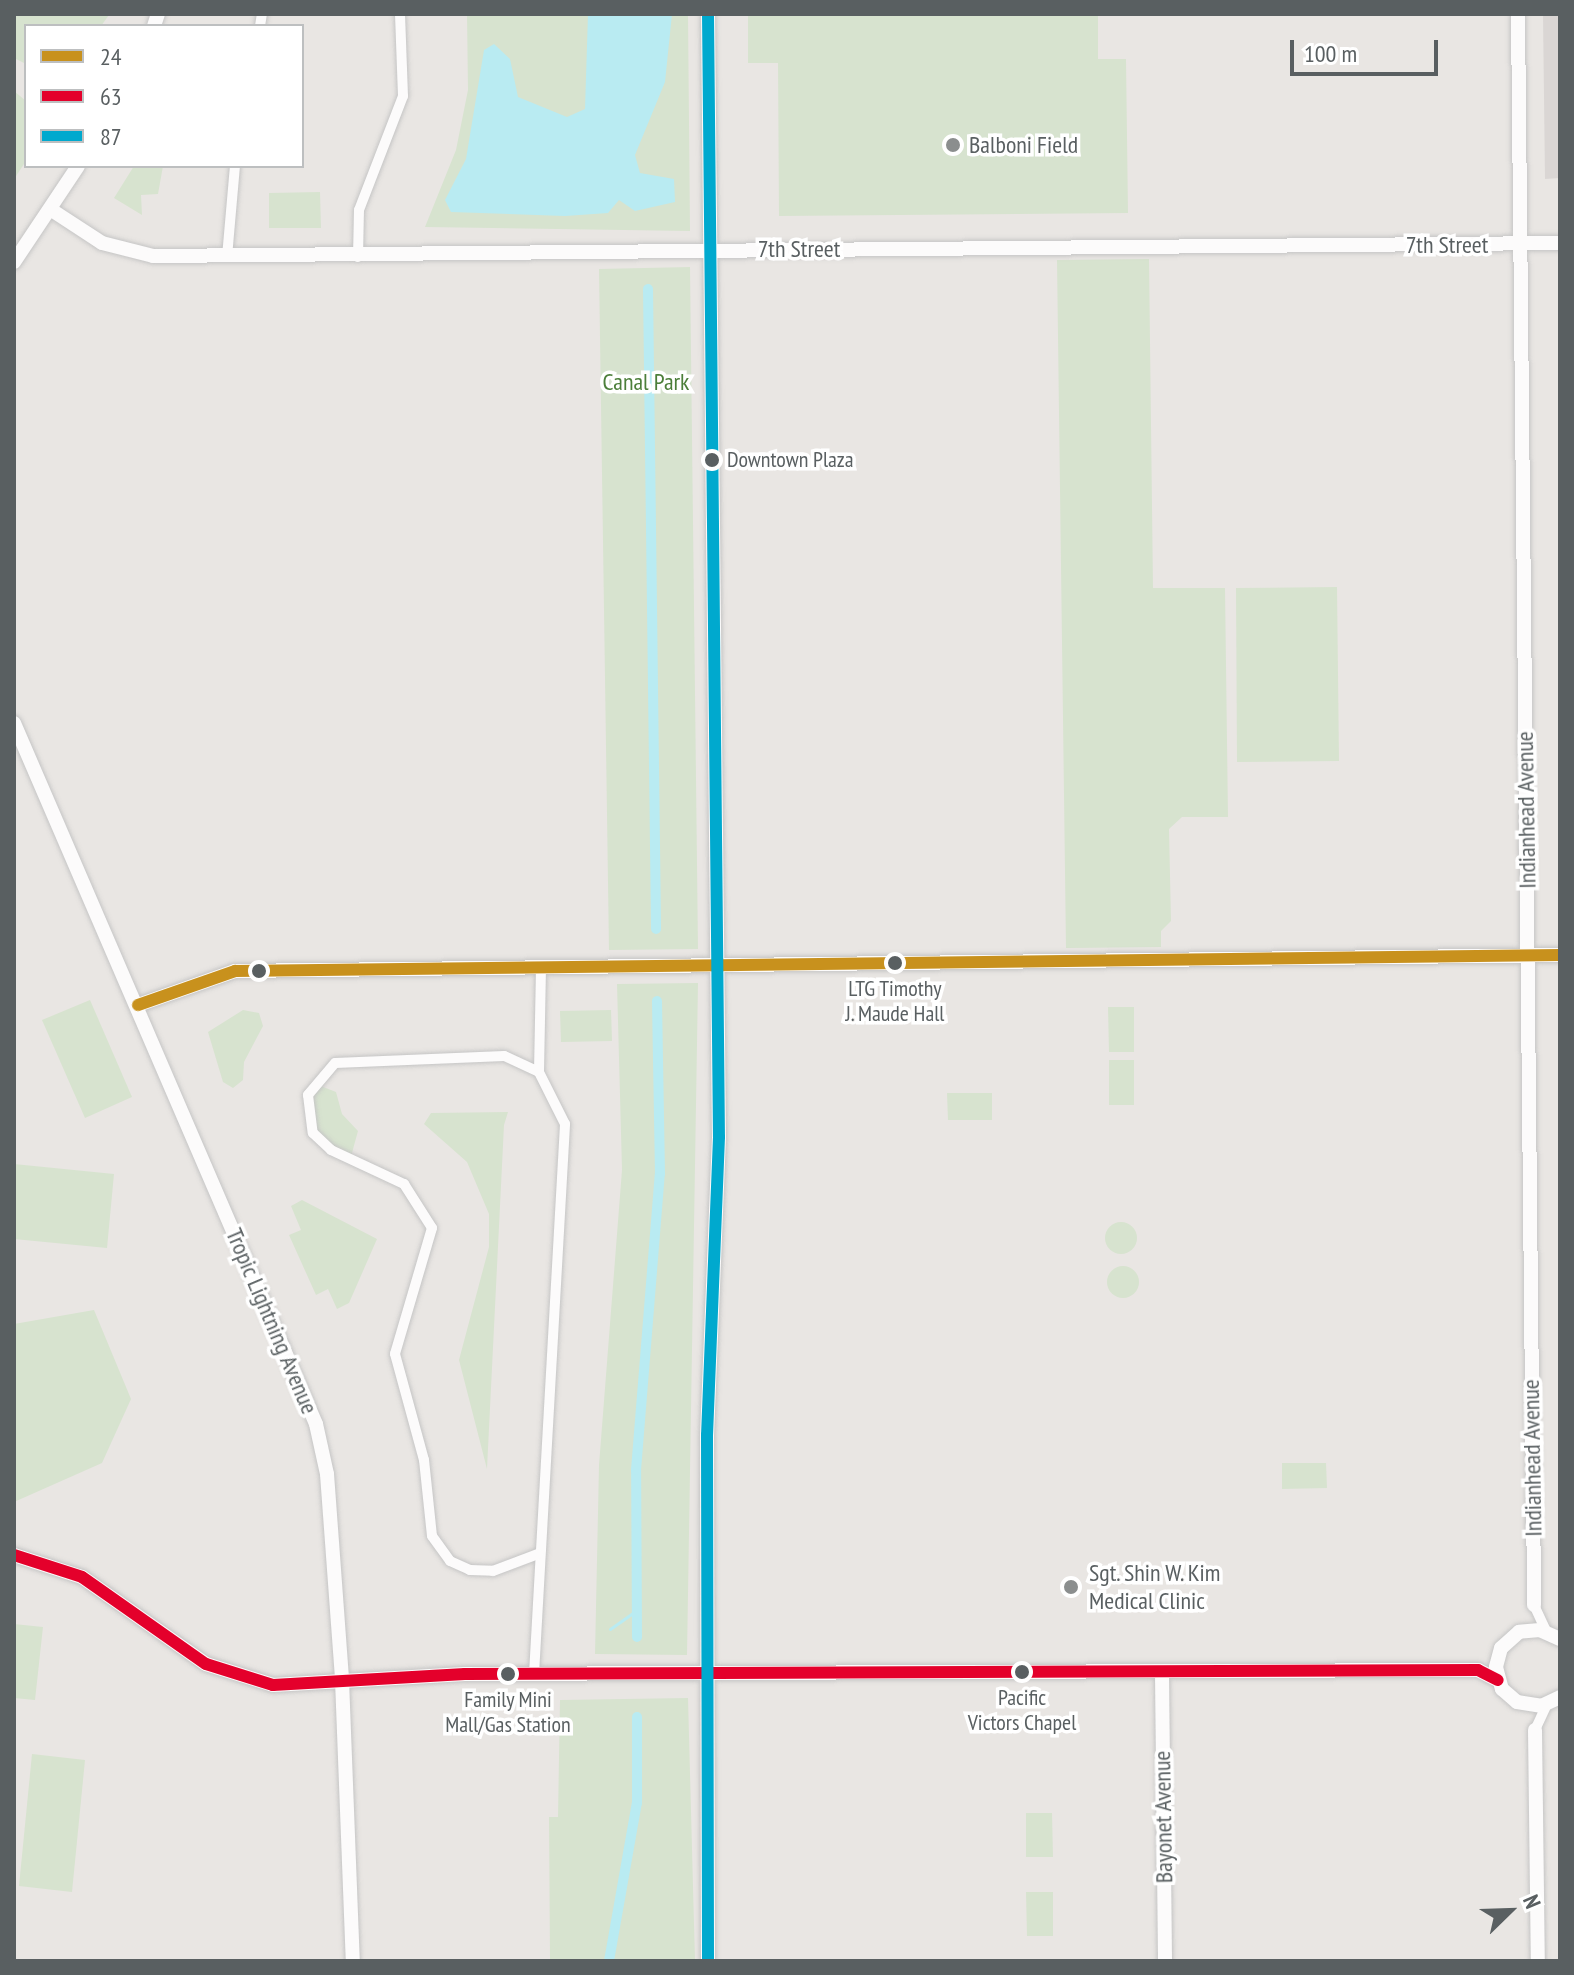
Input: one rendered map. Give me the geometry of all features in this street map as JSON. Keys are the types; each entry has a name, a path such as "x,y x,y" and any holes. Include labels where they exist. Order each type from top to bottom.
{"street":[{"path":"358,257 357,227 403,96 400,14"},
{"path":"708,14 716,965 706,1677 708,1961"},
{"name":"Indianhead Avenue","path":"1518,14 1534,1605"},
{"path":"14,262 77,168"},
{"path":"227,257 226,230 235,168"},
{"name":"7th Street","path":"50,209 125,252 227,257 358,257 708,248 1560,243"},
{"name":"Tropic Lightning Avenue","path":"14,723 316,1424 327,1474 342,1680 353,1961"},
{"path":"138,1005 235,971 1560,955"},
{"path":"534,1674 538,1554 565,1124 539,1072 541,966"},
{"path":"538,1554 493,1571 470,1570 450,1561 432,1536 424,1460 395,1354 430,1249 429,1212 404,1184 321,1143 308,1111 322,1071 353,1056 483,1054 539,1072"},
{"path":"14,1555 82,1577 224,1673 273,1685 534,1674 706,1677 1478,1670 1498,1680 1525,1705 1535,1730 1538,1961"},
{"path":"1478,1670 1498,1657 1524,1631 1534,1605"},
{"path":"1534,1605 1546,1631"},
{"path":"1524,1631 1546,1631 1560,1639"},
{"path":"1498,1657 1498,1680"},
{"name":"Bayonet Avenue","path":"1162,1673 1165,1961"},
{"path":"1525,1705 1553,1701"},
{"path":"1535,1730 1553,1701"}],"shaded area":[{"path":"1543,14 1560,14 1560,178 1545,179"}],"green space":[{"path":"14,14 109,14 102,24 24,24 24,63 14,58"},
{"path":"467,14 688,14 690,231 425,227 456,150 468,90"},
{"name":"Balboni Field","path":"748,14 1098,14 1098,59 1126,59 1128,213 779,216 778,63 748,63"},
{"path":"14,91 24,99 24,164 14,179"},
{"path":"133,168 163,168 158,194 141,195 142,215 114,198"},
{"path":"320,192 321,228 269,228 269,193"},
{"path":"1149,259 1153,588 1225,588 1228,817 1182,817 1169,829 1171,921 1161,931 1161,947 1066,948 1057,260"},
{"name":"Canal Park","path":"690,267 698,949 609,950 599,269"},
{"path":"1337,587 1339,761 1237,762 1236,588"},
{"path":"698,983 687,1655 595,1654 599,1465 622,1170 617,984"},
{"path":"90,1000 132,1097 85,1118 42,1020"},
{"path":"1108,1007 1134,1007 1134,1052 1109,1052"},
{"path":"243,1010 259,1013 263,1026 244,1062 243,1080 233,1088 223,1082 208,1032"},
{"path":"611,1010 612,1041 561,1042 560,1011"},
{"path":"1109,1060 1134,1060 1134,1105 1109,1105"},
{"path":"313,1083 336,1092 342,1114 358,1131 350,1160 313,1133"},
{"path":"947,1093 992,1093 992,1120 948,1120"},
{"path":"508,1112 504,1125 487,1469 459,1360 489,1247 489,1214 467,1162 424,1124 431,1113"},
{"path":"14,1164 114,1174 107,1248 14,1239"},
{"path":"302,1200 377,1239 349,1303 337,1309 328,1289 316,1295 289,1235 301,1230 291,1206"},
{"path":"1121,1222 1132,1227 1137,1238 1132,1249 1121,1254 1110,1249 1105,1238 1110,1227"},
{"path":"1123,1266 1134,1271 1139,1282 1134,1293 1123,1298 1112,1293 1107,1282 1112,1271"},
{"path":"94,1310 131,1399 102,1463 14,1502 14,1324"},
{"path":"1282,1463 1326,1463 1327,1488 1282,1489"},
{"path":"14,1624 43,1627 35,1700 14,1698"},
{"path":"688,1698 695,1961 550,1961 549,1817 558,1817 560,1700"},
{"path":"32,1754 85,1760 72,1892 19,1886"},
{"path":"1026,1813 1052,1813 1053,1857 1026,1857"},
{"path":"1026,1892 1053,1892 1053,1936 1027,1936"}],"water":[{"path":"588,14 672,14 665,82 635,155 640,173 674,179 675,202 635,211 619,200 608,213 565,216 451,212 445,200 466,159 484,50 494,44 510,59 518,97 567,117 585,109"}],"waterway":[{"path":"648,289 656,929"},
{"path":"637,1637 636,1470 660,1174 657,1001"},
{"path":"610,1629 637,1610"},
{"path":"609,1961 637,1803 637,1717"}],"transit line":[{"name":"87","path":"708,14 719,1137 707,1435 708,1961"},
{"name":"24","path":"138,1005 235,971 1560,955"},
{"name":"63","path":"14,1555 82,1577 206,1664 273,1685 465,1674 1478,1670 1498,1680"}],"place":[{"name":"Balboni Field","path":"953,145"},
{"name":"Downtown Plaza","path":"712,460"},
{"name":"LTG Timothy J. Maude Hall","path":"895,963"},
{"name":"Sgt. Shin W. Kim Medical Clinic","path":"1071,1587"},
{"name":"Pacific Victors Chapel","path":"1022,1672"},
{"name":"Family Mini Mall/Gas Station","path":"508,1674"}]}
